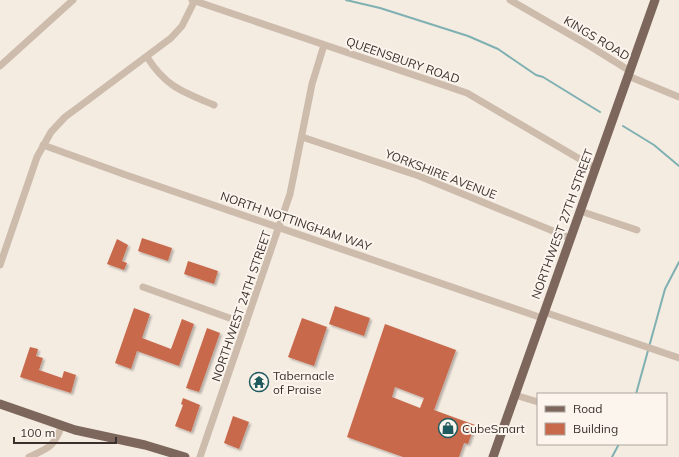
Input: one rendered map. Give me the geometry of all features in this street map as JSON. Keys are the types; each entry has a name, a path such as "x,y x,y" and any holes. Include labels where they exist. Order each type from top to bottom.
{"main road":[{"name":"NORTHWEST 27TH STREET","path":"493,457 655,0"},
{"path":"0,404 89,434 145,445 185,457"}],"street":[{"path":"0,66 73,0"},
{"path":"0,265 37,157 51,132 65,117 177,32 185,20 194,0"},
{"name":"QUEENSBURY ROAD","path":"194,0 467,94 595,168"},
{"name":"KINGS ROAD","path":"510,0 582,41 629,74 679,97"},
{"name":"NORTHWEST 24TH STREET","path":"200,457 280,227 294,180 312,84 324,45"},
{"path":"146,57 159,75 170,85 214,106"},
{"name":"YORKSHIRE AVENUE","path":"302,137 420,176 570,238"},
{"name":"NORTH NOTTINGHAM WAY","path":"43,145 126,175 280,227 543,315 652,348 679,358"},
{"path":"580,211 637,230"},
{"path":"143,287 246,324"},
{"path":"515,395 537,402"},
{"path":"29,457 52,446 62,425"}],"building":[{"path":"142,238 172,248 168,261 138,251"},
{"path":"117,239 128,245 122,261 127,263 124,270 107,264"},
{"path":"188,261 218,271 214,284 184,274"},
{"path":"335,306 370,318 364,336 329,324"},
{"path":"134,308 150,314 142,338 171,349 182,319 194,324 179,366 137,351 131,369 115,363"},
{"path":"302,318 327,327 314,366 288,357"},
{"path":"385,324 456,350 434,410 475,425 468,444 464,443 459,457 403,457 347,437","holes":["395,387 424,398 420,408 392,397"]},
{"path":"207,328 220,333 199,392 186,388"},
{"path":"30,347 38,349 36,356 43,358 39,370 62,378 64,371 76,375 71,393 20,377"},
{"path":"183,398 200,405 191,432 175,426 183,405 181,404"},
{"path":"233,416 249,422 239,449 224,443"}],"waterway":[{"path":"346,0 380,8 468,36 498,49 536,75 543,77 600,112"},
{"path":"623,126 654,145 679,166"},
{"path":"636,393 665,289 679,262"},
{"path":"612,457 618,445"}],"place":[{"name":"Tabernacle of Praise","path":"259,382"},
{"name":"CubeSmart","path":"448,428"}]}
